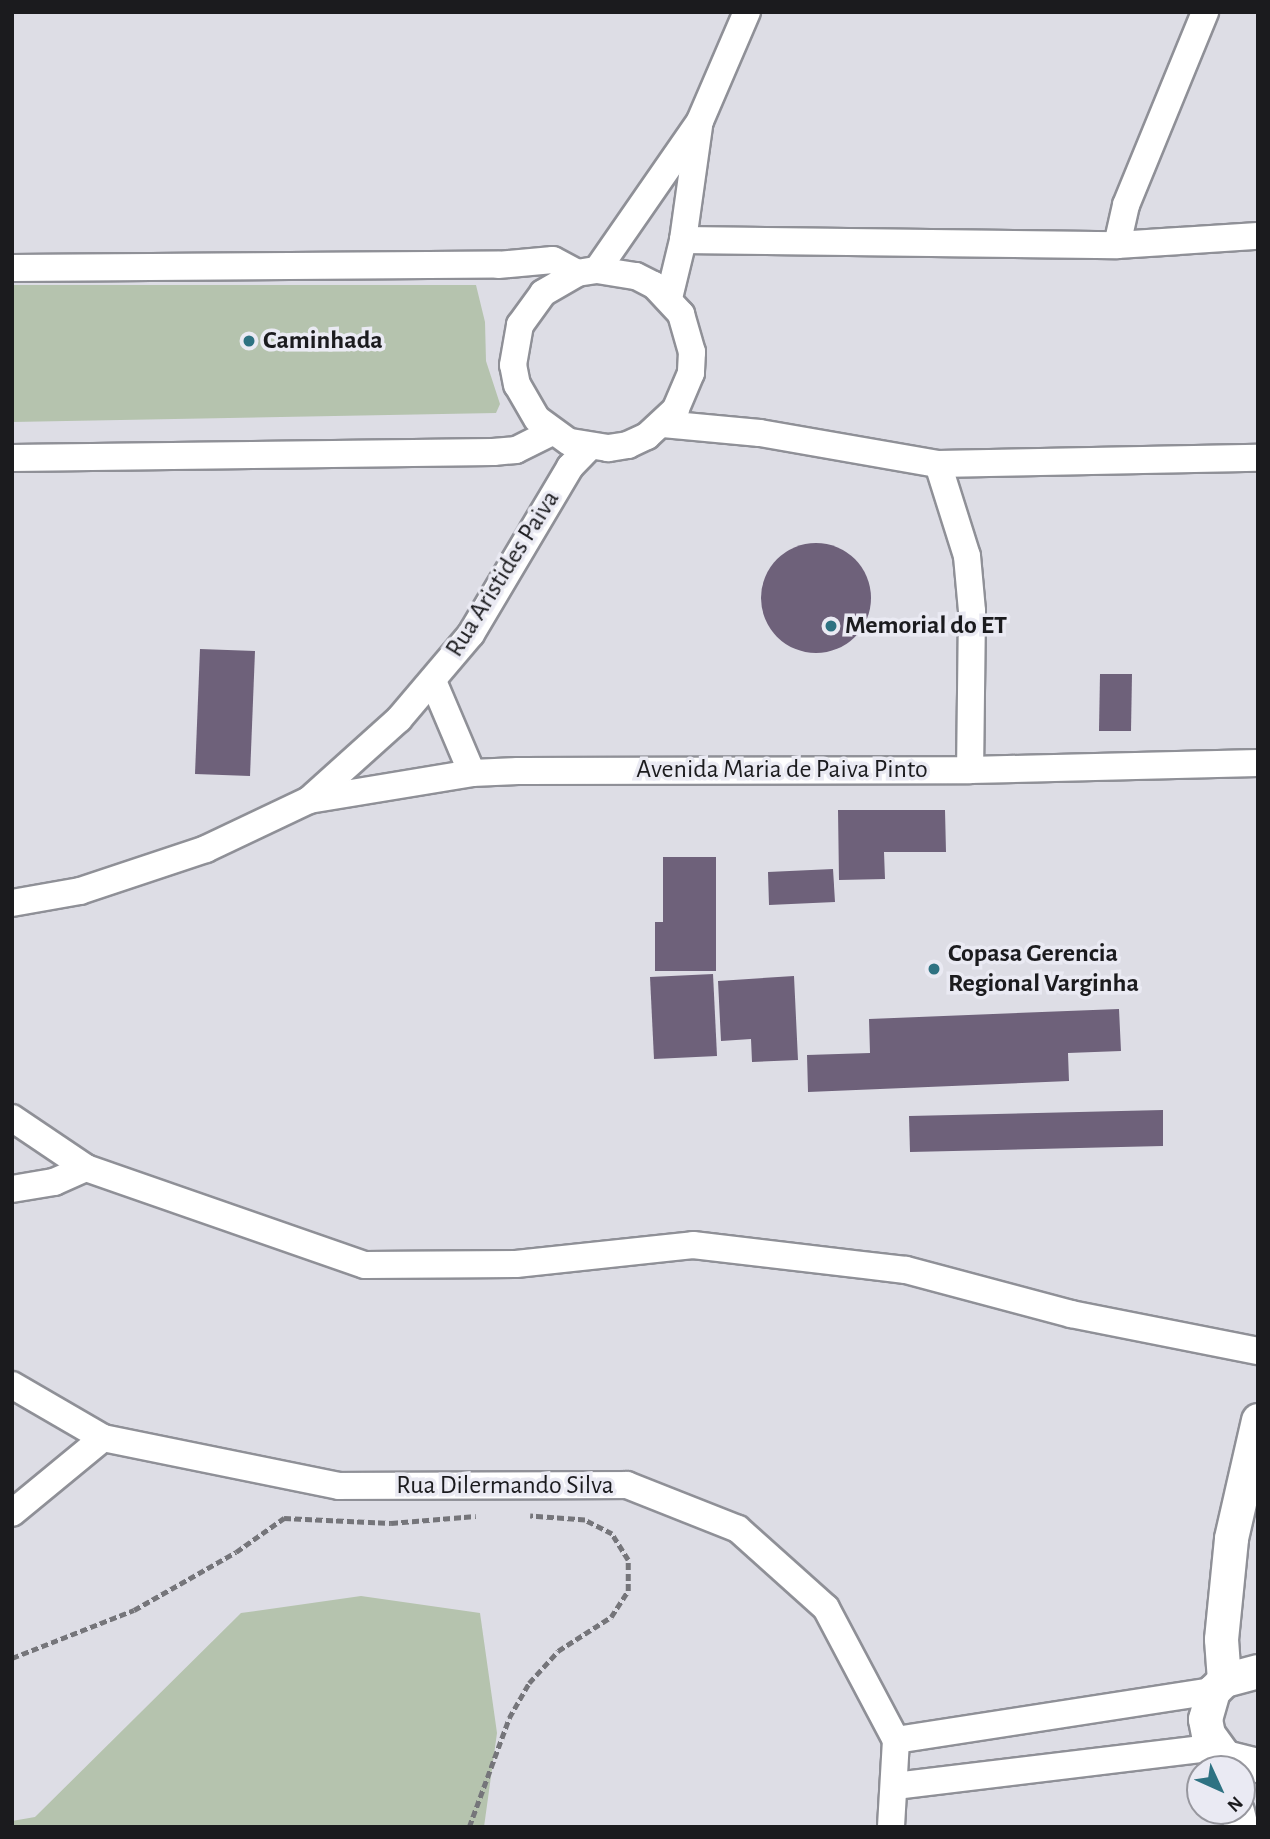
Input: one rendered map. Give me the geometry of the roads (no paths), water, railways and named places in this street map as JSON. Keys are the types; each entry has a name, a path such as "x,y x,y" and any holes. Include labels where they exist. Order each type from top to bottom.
{"street":[{"path":"12,268 498,265 553,261 587,271 636,276 669,298 681,314 692,352 685,392 663,424 628,444 589,447 552,432 525,403 513,365 520,326 543,293 587,271 699,121 747,12"},
{"path":"1117,245 1126,205 1205,12"},
{"path":"669,298 683,240 699,121"},
{"path":"683,240 1117,245 1258,236"},
{"path":"663,424 760,433 938,464 1258,458"},
{"path":"12,458 493,452 516,450 552,432"},
{"name":"Rua Aristides Paiva","path":"12,903 80,891 206,849 309,800 399,719 471,634 570,467 589,447"},
{"path":"938,464 967,556 972,611 970,770"},
{"path":"432,681 472,773"},
{"name":"Avenida Maria de Paiva Pinto","path":"309,800 472,773 970,770 1258,763"},
{"path":"12,1118 86,1168 365,1265 516,1264 693,1244 906,1270 1071,1314 1258,1351"},
{"path":"12,1189 54,1182 86,1168"},
{"name":"Rua Dilermando Silva","path":"12,1385 103,1438 339,1486 627,1485 738,1529 827,1608 896,1740 891,1827"},
{"path":"1222,1755 1205,1719 1219,1685 1231,1538 1258,1420"},
{"path":"12,1513 103,1438"},
{"path":"896,1740 1219,1685 1258,1671"},
{"path":"895,1786 1186,1761"}],"place":[{"name":"Caminhada","path":"249,341"},
{"name":"Memorial do ET","path":"831,626"},
{"name":"Copasa Gerencia Regional Varginha","path":"934,969"}]}
